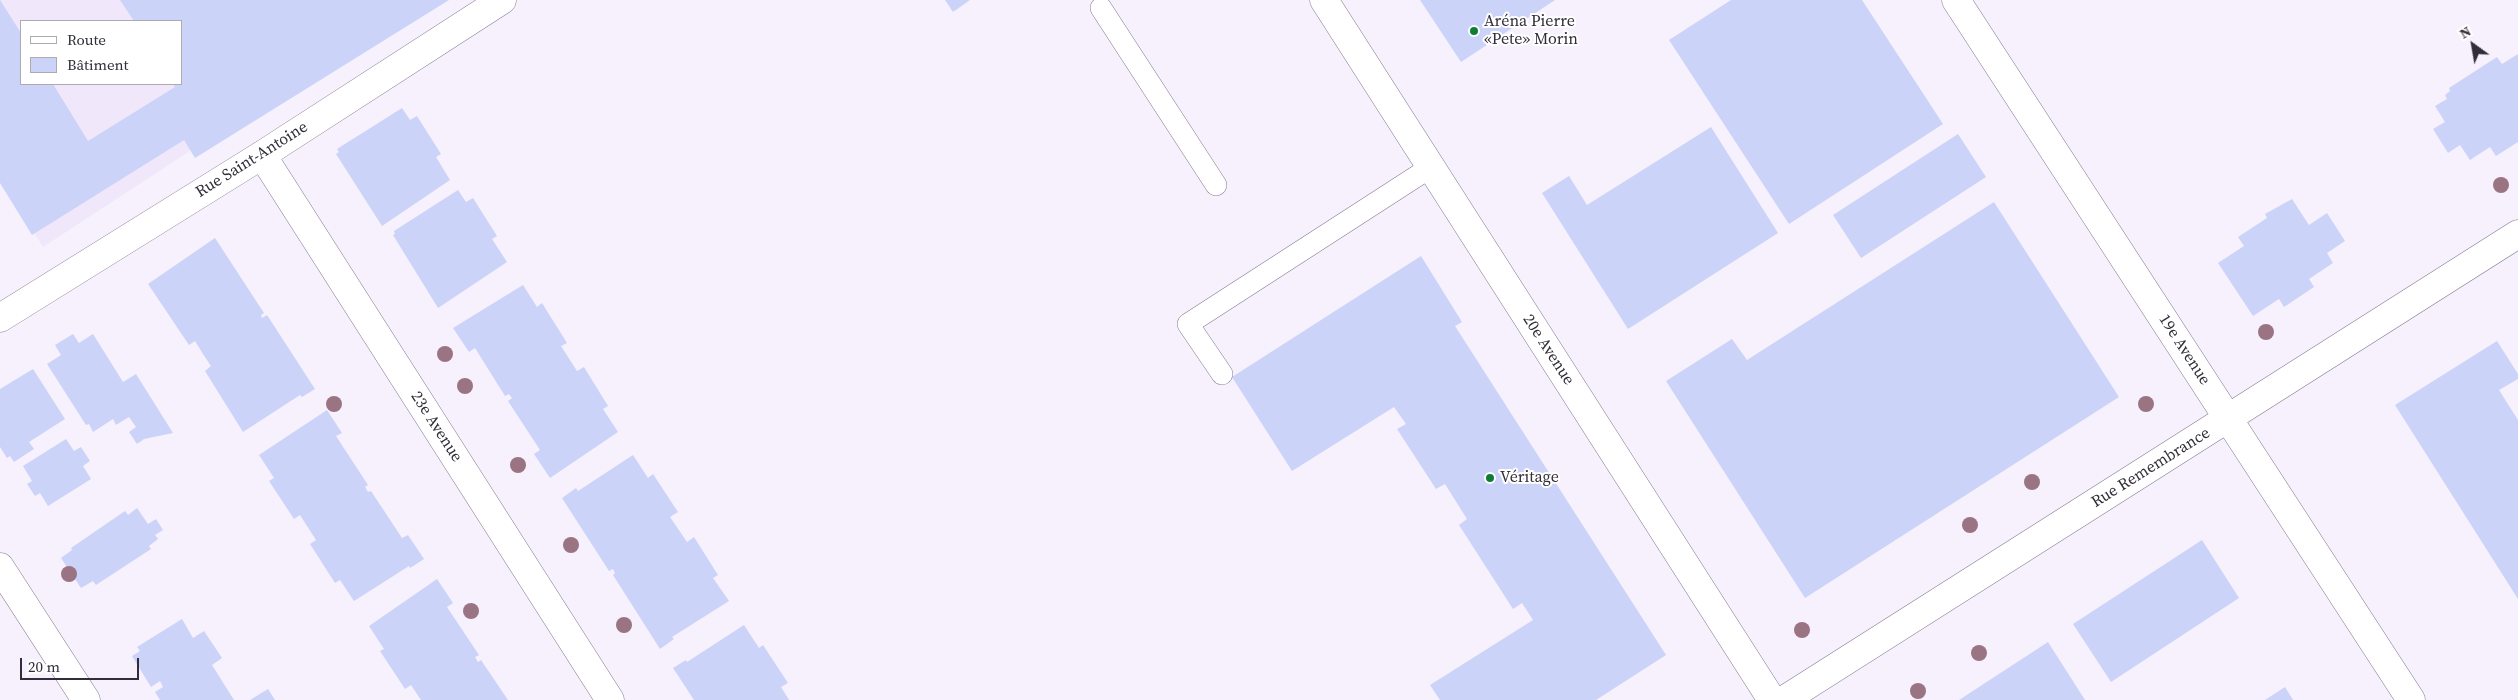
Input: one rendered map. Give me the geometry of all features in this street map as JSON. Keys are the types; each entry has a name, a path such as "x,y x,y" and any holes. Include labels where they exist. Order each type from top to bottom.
{"street":[{"name":"Rue Saint-Antoine","path":"0,318 262,155 502,0"},
{"name":"20e Avenue","path":"1324,0 1772,700"},
{"name":"19e Avenue","path":"1956,0 2411,700"},
{"name":"23e Avenue","path":"262,155 610,700"},
{"name":"Rue Remembrance","path":"1784,700 2518,234"},
{"path":"0,567 86,700"}],"lane":[{"path":"1101,8 1216,185"},
{"path":"1222,374 1188,324 1430,166"}],"shaded area":[{"path":"0,0 421,0 43,247 0,178"}],"building":[{"path":"0,0 20,31 20,85 54,85 88,141 175,87 174,85 182,85 182,20 133,20 120,0 449,0 195,158 184,140 32,235 0,183"},
{"path":"945,0 970,0 953,12"},
{"name":"Aréna Pierre «Pete» Morin","path":"1420,0 1555,0 1461,62"},
{"path":"1731,0 1862,0 1943,124 1789,224 1669,40"},
{"path":"2518,54 2518,142 2496,156 2490,147 2470,160 2460,145 2448,153 2433,129 2445,122 2435,106 2447,99 2445,95 2450,91 2449,88 2497,57 2502,64"},
{"path":"402,108 410,120 417,116 441,154 436,157 450,180 382,226 336,154 339,152 337,149"},
{"path":"1711,127 1778,233 1628,329 1542,193 1569,176 1587,205"},
{"path":"1958,134 1986,177 1861,258 1833,215"},
{"path":"458,190 466,202 473,198 497,236 492,239 507,262 438,308 393,235 395,234 394,231"},
{"path":"2292,199 2309,225 2327,213 2345,241 2327,253 2333,263 2309,279 2314,287 2284,307 2279,299 2253,316 2218,263 2244,246 2238,237 2267,218 2265,214"},
{"path":"1994,202 2119,397 1805,598 1666,381 1732,339 1747,360"},
{"path":"215,238 264,313 261,315 262,318 267,315 315,389 302,397 300,395 243,432 205,371 211,366 195,341 189,345 148,284"},
{"name":"Véritage","path":"1421,256 1462,322 1455,326 1666,655 1596,700 1440,700 1430,685 1533,620 1522,603 1513,609 1459,525 1467,519 1445,484 1436,489 1397,429 1406,424 1394,407 1292,471 1232,377"},
{"path":"523,285 537,307 542,303 567,343 561,346 577,371 584,367 608,406 603,409 618,432 550,478 534,454 540,450 508,401 512,398 509,394 505,396 475,348 469,352 453,328"},
{"path":"73,334 79,343 93,334 123,382 136,374 173,433 144,439 137,444 129,432 136,427 129,417 116,425 113,419 93,432 89,424 86,425 47,364 61,355 55,345"},
{"path":"2497,341 2518,374 2518,379 2499,390 2518,420 2518,599 2395,405"},
{"path":"33,369 65,419 29,442 34,449 14,462 10,456 7,458 0,447 0,389"},
{"path":"327,410 342,433 336,436 368,485 365,487 368,492 371,491 402,538 408,535 424,559 410,568 409,566 354,601 340,580 335,583 310,544 316,540 300,515 294,519 269,481 274,478 259,455"},
{"path":"66,439 74,451 81,447 90,461 83,466 91,479 48,506 40,493 35,496 27,484 32,481 23,466"},
{"path":"633,455 648,478 653,474 678,512 670,517 687,542 694,537 718,575 713,578 729,601 672,637 674,639 660,649 613,575 615,573 613,569 609,571 562,498 576,488 578,491"},
{"path":"137,508 148,524 156,519 163,530 155,535 158,539 149,546 151,549 96,585 93,581 81,588 61,558 72,550 71,548 125,511 128,515"},
{"path":"2202,540 2239,598 2111,682 2073,624"},
{"path":"437,579 453,603 447,607 479,655 475,657 478,662 481,660 508,700 421,700 411,685 405,689 380,651 384,649 369,626"},
{"path":"182,619 193,638 204,631 222,658 212,665 234,700 160,700 155,692 163,687 160,681 151,687 132,656 140,651 137,647"},
{"path":"744,625 759,648 763,645 788,683 781,687 789,700 694,700 673,668 686,660 687,662"},
{"path":"2048,642 2085,700 1959,700"},
{"path":"2285,687 2293,700 2265,700"},
{"path":"268,689 275,700 250,700"}],"place":[{"name":"Aréna Pierre «Pete» Morin","path":"1474,31"},
{"name":"Véritage","path":"1490,478"}]}
